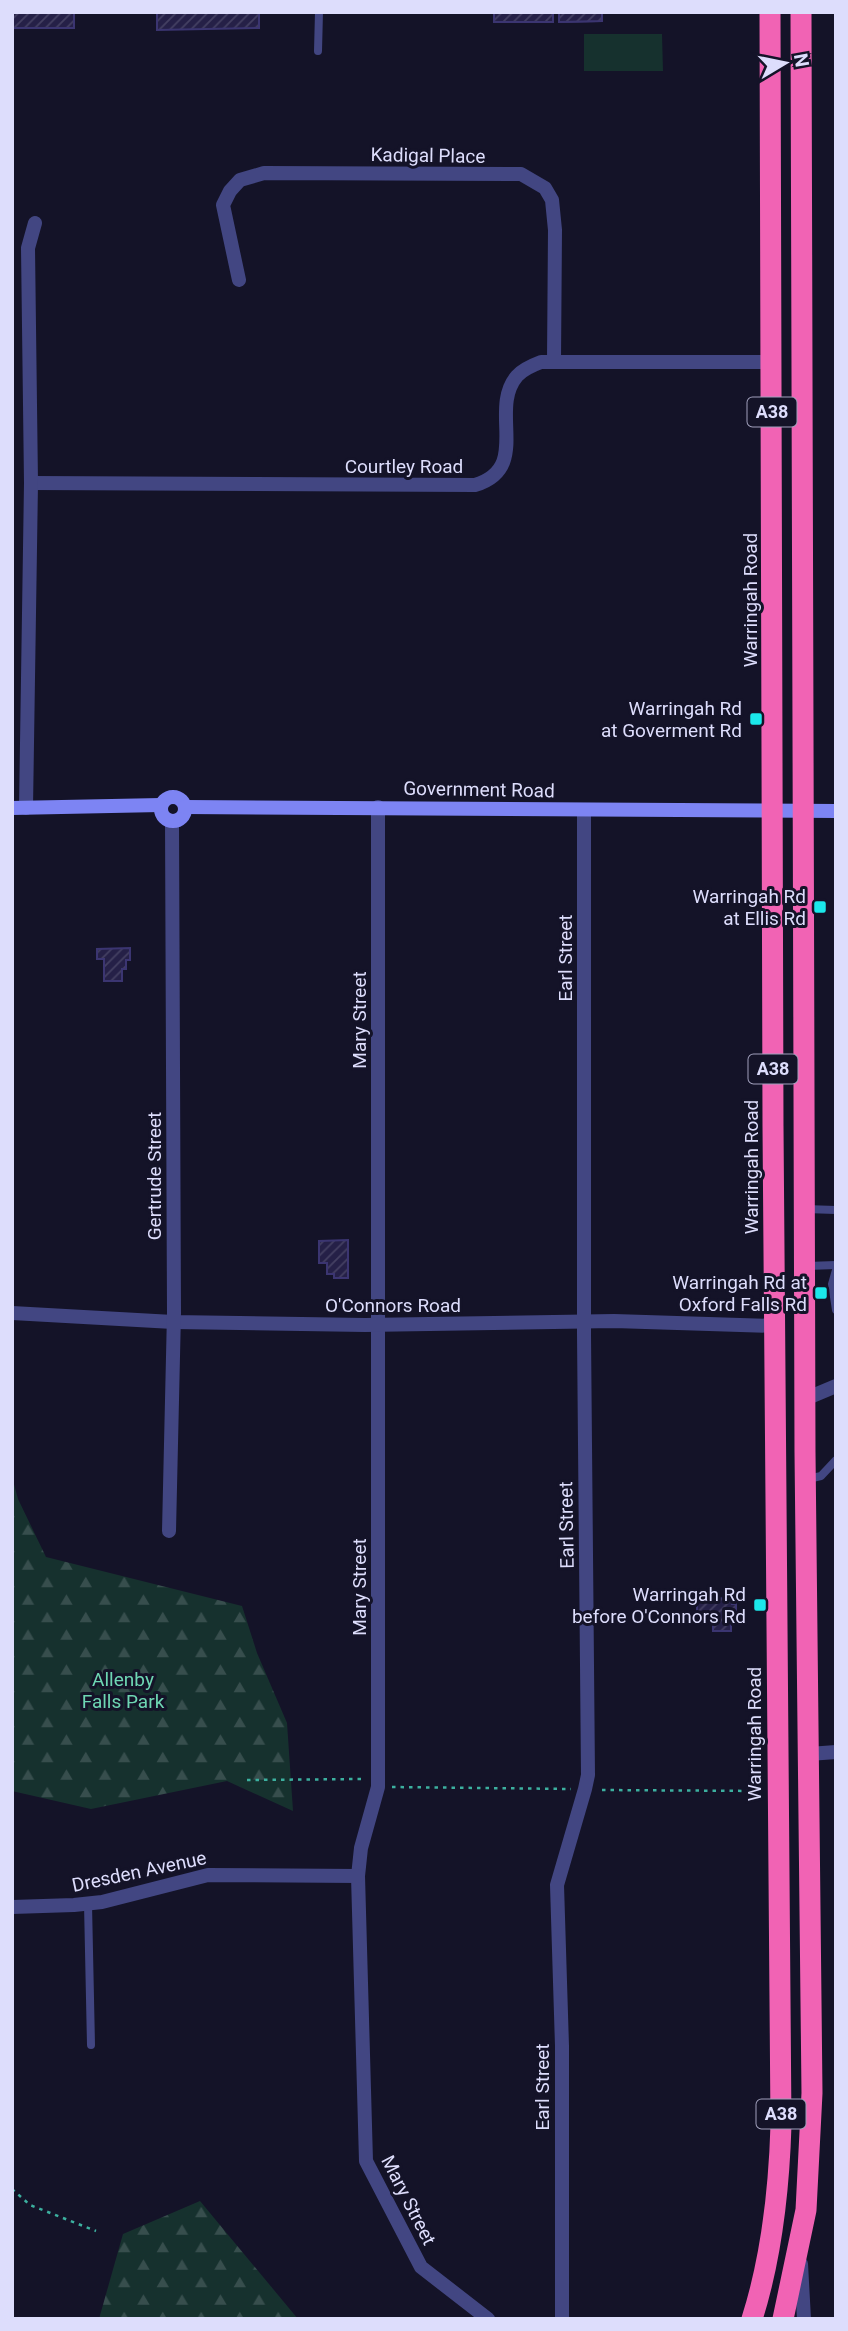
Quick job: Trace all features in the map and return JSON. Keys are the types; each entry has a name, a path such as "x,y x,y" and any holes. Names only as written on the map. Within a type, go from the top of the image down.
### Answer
{"highway":[{"name":"Warringah Road","path":"752,2319 774,2221 781,2125 775,1326 771,12"},
{"name":"A38","path":"783,2319 806,2210 812,2093 805,1399 802,12"}],"street":[{"name":"Kadigal Place","path":"239,280 223,205 240,180 264,173 521,173 545,188 552,200 555,230 554,361"},
{"path":"35,223 28,248 31,483 19,808 161,805"},
{"name":"Courtley Road","path":"31,483 475,485 491,479 500,470 505,457 509,392 517,376 541,362 771,362"},
{"path":"177,797 185,807 182,817 172,821 163,815 161,805 165,799 177,797"},
{"name":"Government Road","path":"185,807 836,811"},
{"name":"Mary Street","path":"378,807 378,1787 361,1848 358,1875 366,2161 421,2267 488,2319"},
{"name":"Earl Street","path":"562,2319 562,2046 557,1885 588,1775 584,1323 584,810"},
{"name":"Gertrude Street","path":"169,1531 173,1322 172,821"},
{"name":"O'Connors Road","path":"12,1313 173,1322 379,1325 614,1321 775,1326"},
{"path":"805,1399 836,1387"},
{"path":"809,1754 836,1752"},
{"name":"Dresden Avenue","path":"12,1907 88,1904 208,1875 358,1875"},
{"path":"800,2242 804,2319"}],"lane":[{"path":"318,51 319,12"},
{"path":"805,1209 836,1210"},
{"path":"805,1266 836,1268 832,1284 836,1310"},
{"path":"806,1480 821,1476 836,1460"},
{"path":"88,1904 90,2045"}],"path":[{"path":"247,1780 378,1778"},
{"path":"12,2189 30,2205 96,2231"}],"green space":[{"path":"584,34 662,34 663,71 584,71"},
{"name":"Allenby Falls Park","path":"12,1477 18,1499 46,1557 242,1606 257,1653 287,1723 293,1811 227,1781 91,1809 12,1791"},
{"path":"200,2201 298,2319 99,2319 123,2234"}],"building":[{"path":"12,12 74,12 74,28 12,28"},
{"path":"157,12 259,12 259,28 157,30"},
{"path":"494,12 553,12 553,22 494,22"},
{"path":"494,12 553,12 553,22 494,22"},
{"path":"559,12 602,12 602,21 559,22"},
{"path":"559,12 602,12 602,21 559,22"},
{"path":"130,948 130,960 126,960 126,969 122,969 122,981 104,981 104,959 97,959 97,949"},
{"path":"348,1240 348,1278 334,1278 334,1274 327,1274 327,1263 319,1263 319,1241"},
{"path":"716,1598 732,1599 732,1604 736,1604 736,1620 731,1620 731,1631 713,1631 713,1620 697,1620 697,1600 715,1601"}],"place":[{"name":"Warringah Rd at Goverment Rd","path":"756,719"},
{"name":"Warringah Rd at Ellis Rd","path":"820,907"},
{"name":"Warringah Rd at Oxford Falls Rd","path":"821,1293"},
{"name":"Warringah Rd before O'Connors Rd","path":"760,1605"}]}
